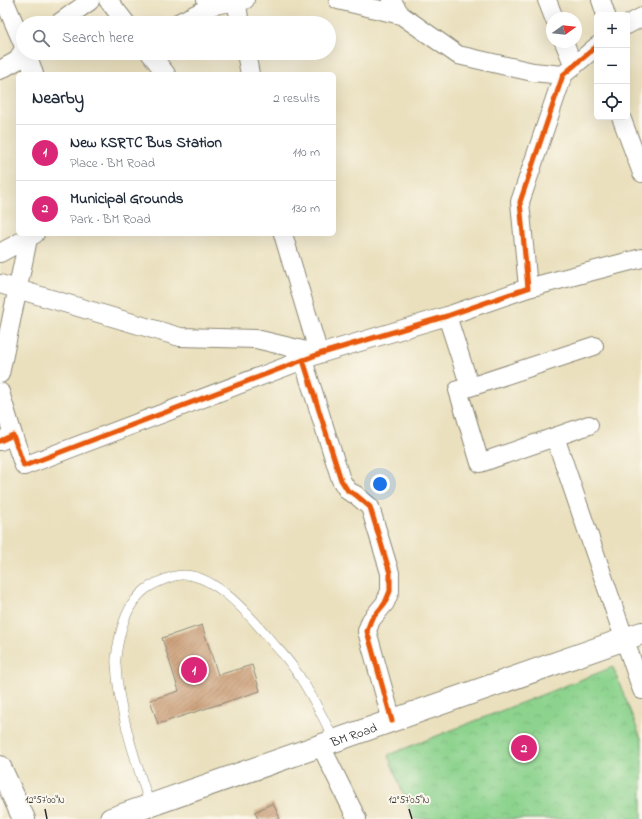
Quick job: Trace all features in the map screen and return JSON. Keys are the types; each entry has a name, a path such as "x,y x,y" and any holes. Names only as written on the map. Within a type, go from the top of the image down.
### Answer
{"main road":[{"name":"BM Road","path":"111,819 633,636"},
{"path":"0,767 24,819"}],"street":[{"path":"68,16 90,0"},
{"path":"108,0 121,16"},
{"path":"338,0 401,15"},
{"path":"391,0 401,15 458,55 533,72 568,71 594,51"},
{"path":"547,0 552,12"},
{"path":"601,0 605,12"},
{"path":"189,16 210,2 239,1 240,16"},
{"path":"5,2 16,28"},
{"path":"630,24 642,17"},
{"path":"528,288 520,202 568,71 565,48"},
{"path":"0,70 18,60"},
{"path":"29,60 33,72"},
{"path":"155,60 164,72"},
{"path":"247,60 250,72"},
{"path":"622,120 642,173"},
{"path":"0,253 29,236"},
{"path":"0,374 31,236"},
{"path":"283,236 341,480 348,491 356,495 370,507 390,572 390,591 385,603 371,620 367,631 392,721"},
{"path":"0,392 7,438 24,466 311,357 447,316 528,288 642,258"},
{"path":"0,284 180,337 256,339 311,357"},
{"path":"447,316 470,387"},
{"path":"589,425 480,463 458,390 594,346"},
{"path":"555,437 633,636 642,690"},
{"path":"328,743 357,819"}],"lane":[{"path":"150,805 133,752 121,701 116,663 120,631 129,609 138,594 152,585 167,579 182,575 197,577 223,590 248,613 293,667 320,712 328,743"}],"green space":[{"path":"613,667 642,741 642,819 413,819 388,755"}],"building":[{"path":"202,625 218,675 252,665 260,691 158,724 150,700 179,691 162,638"},
{"path":"273,803 280,819 258,819 255,812"}],"cycle path":[{"path":"0,441 13,435 24,466 319,354 447,316 528,288 520,202 563,75 595,48"},
{"path":"303,360 341,480 348,491 356,495 370,507 390,573 390,591 385,603 371,620 367,631 392,721"}],"place":[{"name":"New KSRTC Bus Station","path":"194,670"},
{"name":"Municipal Grounds","path":"524,748"}]}
